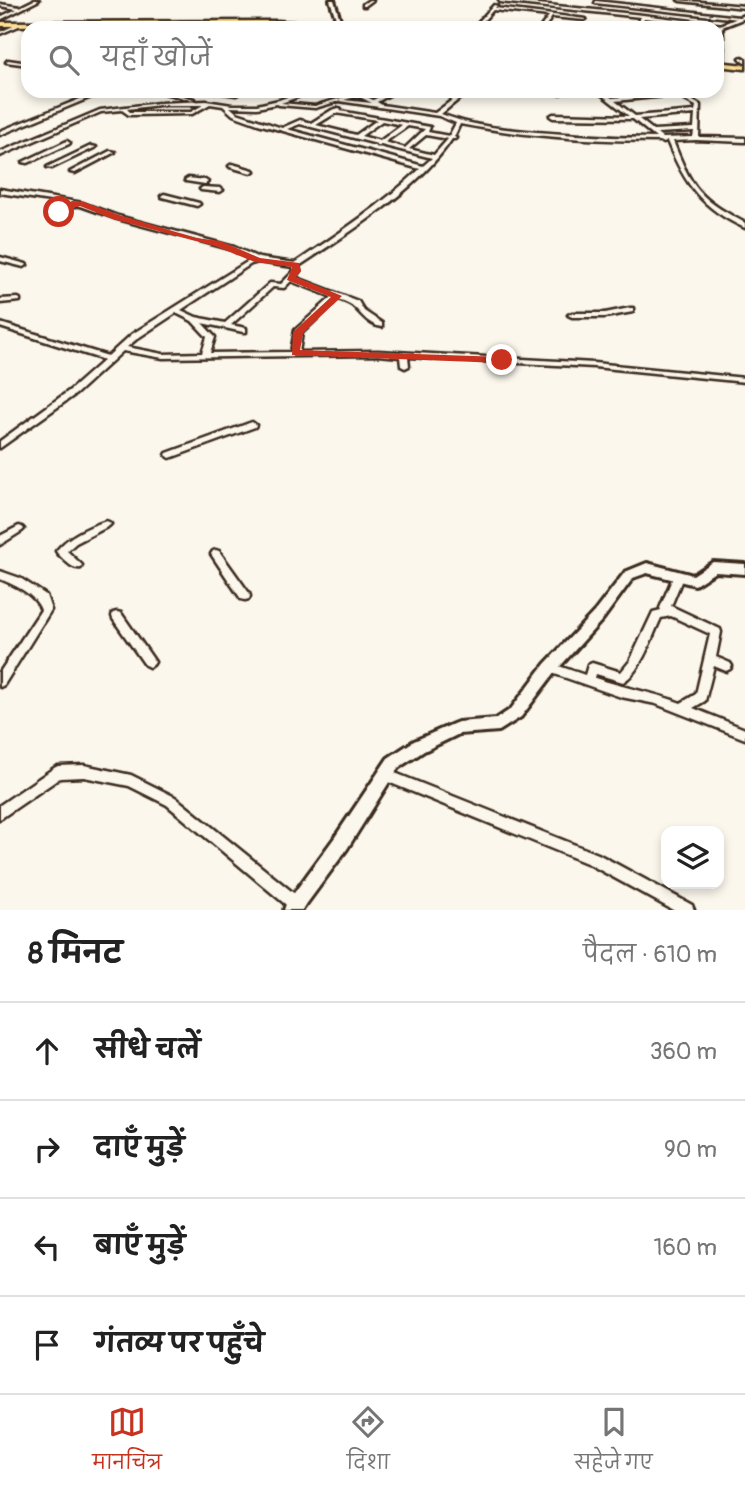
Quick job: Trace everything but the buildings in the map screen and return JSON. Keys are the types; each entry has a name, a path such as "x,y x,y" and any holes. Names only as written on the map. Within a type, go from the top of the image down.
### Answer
{"main road":[{"path":"0,22 19,24"},
{"path":"0,22 21,22"},
{"path":"724,64 744,63"}],"street":[{"path":"0,22 37,0"},
{"path":"332,0 338,21"},
{"path":"364,5 371,0"},
{"path":"482,21 501,0 686,21"},
{"path":"557,7 563,0"},
{"path":"680,0 745,7"},
{"path":"493,9 584,19 597,1 742,17"},
{"path":"0,2 21,8"},
{"path":"547,21 551,16"},
{"path":"641,21 643,16"},
{"path":"724,24 742,17"},
{"path":"0,33 19,24"},
{"path":"8,61 21,63"},
{"path":"0,133 87,98"},
{"path":"188,98 225,106 262,107 291,98"},
{"path":"312,125 334,111 347,98"},
{"path":"368,98 381,106"},
{"path":"375,101 381,98"},
{"path":"439,115 437,114 442,109 457,98"},
{"path":"608,98 667,141 686,181 704,203 745,226"},
{"path":"611,100 628,98"},
{"path":"687,98 698,105 696,138"},
{"path":"0,154 90,114 123,108 209,103"},
{"path":"123,108 129,114 192,113 209,103"},
{"path":"277,104 303,108 341,103 381,106 439,115 458,123 575,137 667,141 696,138 745,139"},
{"path":"225,106 235,114 423,168"},
{"path":"353,125 381,106"},
{"path":"334,111 428,128 405,150"},
{"path":"553,116 634,118 698,112"},
{"path":"134,120 150,113"},
{"path":"357,137 381,120"},
{"path":"283,129 298,122 434,157"},
{"path":"0,191 75,203 195,240 217,243 253,260 296,265 375,210 423,168 453,138 458,123"},
{"path":"366,152 407,124"},
{"path":"652,132 697,129"},
{"path":"425,133 453,138"},
{"path":"26,162 67,143"},
{"path":"50,167 93,146"},
{"path":"73,172 113,152"},
{"path":"232,166 251,171"},
{"path":"188,180 220,190"},
{"path":"164,196 197,204"},
{"path":"59,212 75,203"},
{"path":"0,259 24,265"},
{"path":"0,445 73,392 122,348 253,260"},
{"path":"226,326 272,284 282,287 297,271 296,265"},
{"path":"290,278 355,303 361,313 379,325"},
{"path":"295,352 298,332 337,296"},
{"path":"0,301 18,300"},
{"path":"176,310 195,319 243,330"},
{"path":"572,315 605,315 630,310"},
{"path":"195,319 211,337 205,356"},
{"path":"0,326 110,359"},
{"path":"122,348 163,356 295,352 404,355 594,365 745,380"},
{"path":"404,355 405,366"},
{"path":"170,455 252,425"},
{"path":"77,565 61,551 73,540 106,524"},
{"path":"0,541 19,529"},
{"path":"216,554 245,596"},
{"path":"0,813 58,772 84,771 131,781 171,802 294,907 393,763 458,728 499,725 516,713 550,668 599,615 629,575 647,568 695,580 713,567 745,569"},
{"path":"0,575 16,581 42,598 46,610 0,682"},
{"path":"678,577 665,606 669,612 716,632 701,696 681,709"},
{"path":"589,681 592,668 623,677 634,664 657,615 669,612"},
{"path":"117,616 149,662"},
{"path":"710,659 726,666"},
{"path":"550,668 681,709 745,734"},
{"path":"385,775 593,859 687,910"}],"route":[{"path":"59,212 75,203 81,204 195,240 217,243 258,260 296,265 297,271 290,278 337,296 298,332 295,352 378,353 502,360"}]}
